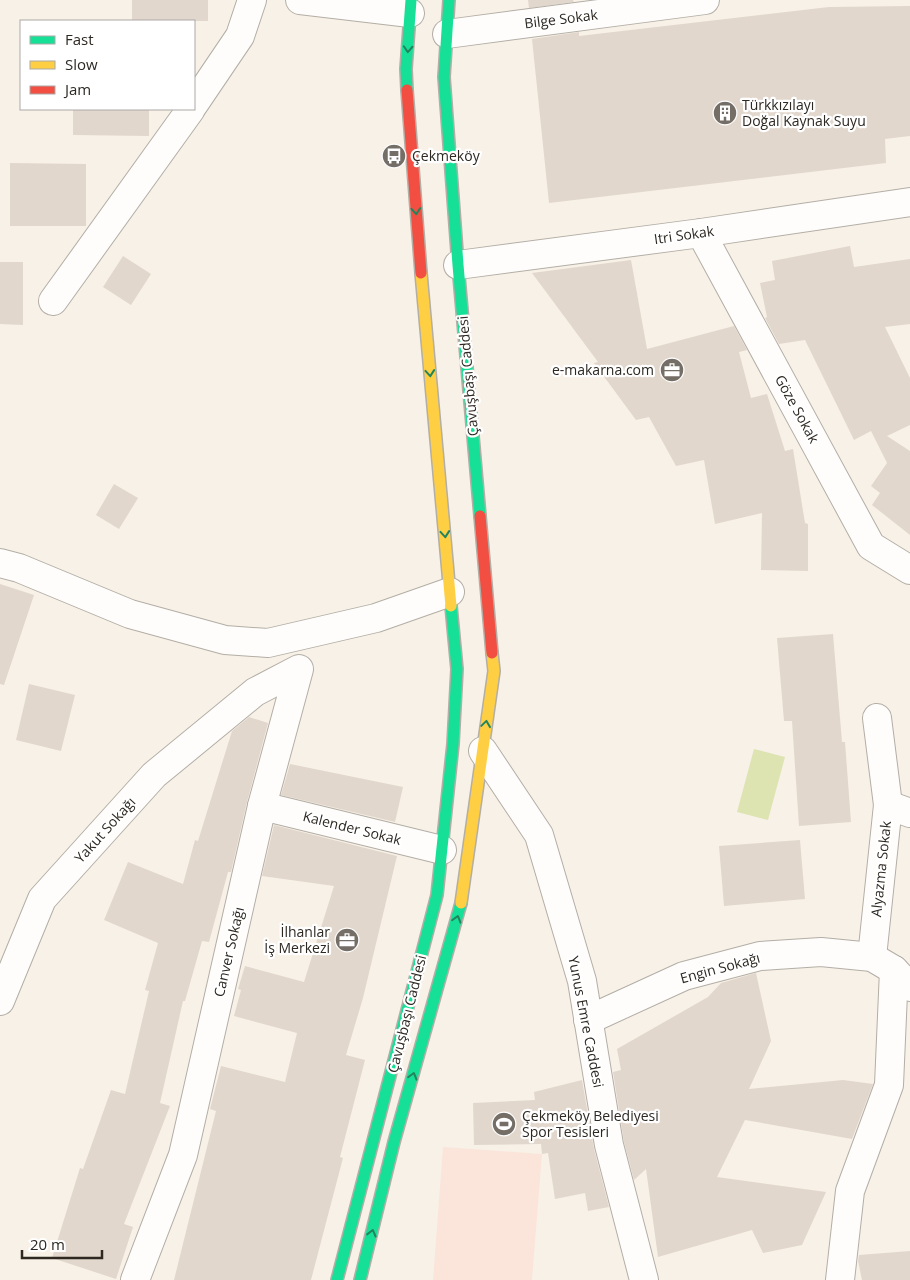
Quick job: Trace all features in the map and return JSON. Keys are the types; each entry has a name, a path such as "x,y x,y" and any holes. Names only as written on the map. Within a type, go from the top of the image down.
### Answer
{"main road":[{"name":"Çavuşbaşı Caddesi","path":"360,1280 397,1133 462,900 494,671 458,266 444,77 449,0"},
{"name":"Çavuşbaşı Caddesi","path":"337,1280 417,975 436,895 453,744 457,669 419,256 406,69 410,6"},
{"path":"453,744 483,751"}],"street":[{"path":"195,103 240,36 252,0"},
{"name":"Çavuşbaşı Caddesi","path":"300,0 410,6"},
{"name":"Bilge Sokak","path":"447,34 706,0"},
{"path":"53,301 190,110"},
{"name":"Itri Sokak","path":"458,266 910,202"},
{"name":"Göze Sokak","path":"700,233 871,546 910,570"},
{"path":"0,562 130,614 225,640 268,643 376,618 450,592"},
{"path":"299,669 340,626"},
{"name":"Yakut Sokağı","path":"0,1001 42,899 154,775 255,692 299,669"},
{"name":"Canver Sokağı","path":"134,1280 183,1155 262,806 299,669"},
{"name":"Alyazma Sokak","path":"840,1280 850,1191 889,1085 899,809 877,718"},
{"name":"Yunus Emre Caddesi","path":"483,751 539,835 582,981 609,1146 644,1280"},
{"name":"Kalender Sokak","path":"262,806 442,850"},
{"name":"Engin Sokağı","path":"588,1020 684,976 760,956 821,952 892,971"}],"shaded area":[{"path":"754,749 785,757 768,820 737,812"},
{"path":"443,1147 542,1154 532,1280 433,1280"}],"building":[{"path":"132,0 208,0 208,21 132,20"},
{"path":"528,0 573,0 574,2 529,8"},
{"name":"Türkkızılayı Doğal Kaynak Suyu","path":"910,6 910,136 885,139 886,163 549,203 532,39 579,32 579,36 829,7"},
{"path":"73,110 149,110 149,136 73,135"},
{"path":"10,163 86,164 86,226 10,226"},
{"path":"850,246 854,267 910,259 910,324 885,327 910,378 910,425 887,436 910,451 910,535 872,505 880,493 871,486 887,463 871,431 854,440 805,340 779,344 765,318 767,317 760,283 775,280 772,261"},
{"path":"123,256 151,274 131,305 103,287"},
{"path":"631,260 647,349 734,326 747,350 739,352 751,398 767,394 785,451 793,449 805,523 808,524 808,571 761,570 762,513 715,524 704,460 676,466 649,417 636,420 594,363 598,362 532,273"},
{"path":"0,262 23,262 23,325 0,324"},
{"path":"114,484 138,498 119,529 96,515"},
{"path":"0,584 34,595 4,685 0,684"},
{"path":"833,634 842,742 845,742 851,822 799,826 792,721 784,721 777,638"},
{"path":"29,684 75,695 61,751 16,740"},
{"path":"249,717 268,723 231,872 228,872 209,942 202,941 185,1001 183,1001 160,1103 170,1106 124,1224 133,1227 116,1279 52,1258 80,1168 83,1169 111,1090 125,1094 149,991 145,990 158,943 104,920 128,862 183,884 195,840 198,841 232,731"},
{"path":"290,764 403,787 395,822 281,795"},
{"path":"274,825 397,856 363,998 346,1055 365,1060 340,1157 343,1158 311,1280 174,1280 216,1111 210,1109 221,1066 285,1082 297,1033 234,1016 241,990 238,989 245,966 304,982 334,886 262,876"},
{"path":"800,840 805,899 724,906 719,846"},
{"path":"756,973 771,1041 749,1089 843,1080 873,1084 852,1139 745,1120 717,1177 826,1192 802,1245 763,1253 752,1230 658,1257 646,1169 634,1180 624,1142 613,1072 621,1070 617,1049 708,997 721,983"},
{"path":"582,1080 594,1149 609,1207 588,1211 585,1193 555,1199 548,1153 542,1154 541,1144 474,1145 473,1103 535,1100 534,1092"},
{"path":"910,1251 910,1280 862,1280 858,1261 859,1255"}],"traffic: fast":[{"path":"407,90 406,69 411,0"},
{"path":"449,0 444,77 480,516"},
{"path":"337,1280 437,895 453,744 457,669 451,606"},
{"path":"360,1280 394,1142 461,903"}],"traffic: slow":[{"path":"421,273 451,606"},
{"path":"461,903 494,671 492,653"}],"traffic: jam":[{"path":"407,90 421,273"},
{"path":"480,516 492,653"}],"place":[{"name":"Türkkızılayı Doğal Kaynak Suyu","path":"725,113"},
{"name":"Çekmeköy","path":"394,156"},
{"name":"e-makarna.com","path":"672,370"},
{"name":"İlhanlar İş Merkezi","path":"347,940"},
{"name":"Çekmeköy Belediyesi Spor Tesisleri","path":"504,1124"}]}
